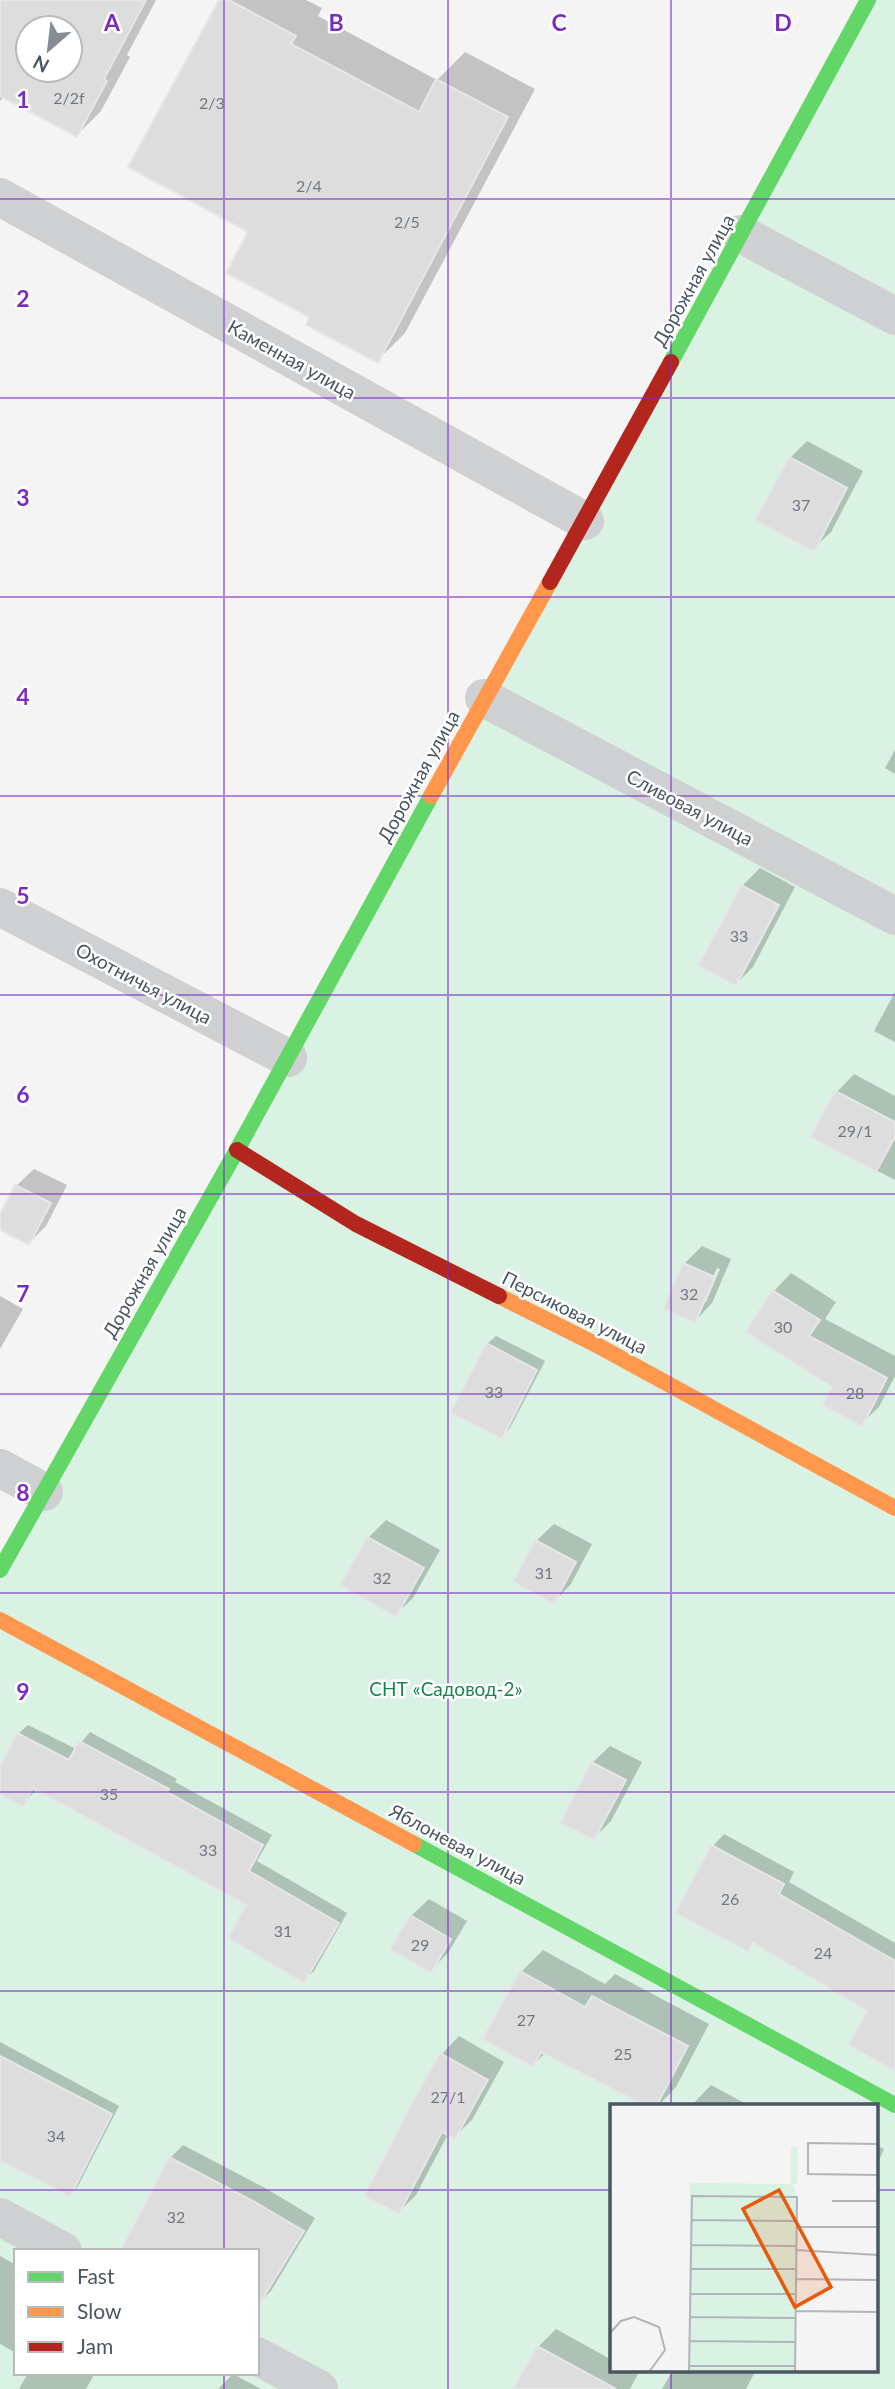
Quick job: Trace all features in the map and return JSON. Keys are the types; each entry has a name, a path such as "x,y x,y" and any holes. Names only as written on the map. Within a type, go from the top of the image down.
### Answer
{"street":[{"name":"Дорожная улица","path":"0,1570 288,1059 868,0"},
{"name":"Каменная улица","path":"0,197 585,521"},
{"path":"741,234 895,316"},
{"name":"Сливовая улица","path":"484,698 895,916"},
{"name":"Охотничья улица","path":"0,907 288,1059"},
{"name":"Персиковая улица","path":"237,1150 356,1224 593,1343 895,1508"},
{"path":"0,1468 44,1492"},
{"name":"Яблоневая улица","path":"0,1620 895,2105"},
{"path":"0,2217 59,2249"},
{"path":"259,2357 319,2389"}],"green space":[{"name":"СНТ «Садовод-2»","path":"868,0 895,0 895,2389 0,2389 0,1570"}],"building":[{"path":"0,0 146,0 77,137 0,96"},
{"path":"219,0 229,0 296,36 291,44 419,112 436,79 508,117 378,363 306,325 309,317 226,273 248,232 128,167"},
{"path":"789,457 847,488 814,552 755,520"},
{"path":"741,885 779,905 736,986 698,966"},
{"path":"835,1091 895,1122 895,1137 876,1172 810,1137"},
{"path":"15,1185 51,1203 29,1245 0,1230 0,1214"},
{"path":"683,1263 715,1277 695,1323 663,1309"},
{"path":"772,1290 820,1320 809,1336 887,1378 862,1427 822,1405 832,1387 745,1332"},
{"path":"486,1343 537,1370 502,1439 450,1413"},
{"path":"367,1537 424,1568 396,1617 340,1585"},
{"path":"535,1540 576,1562 554,1604 513,1582"},
{"path":"17,1733 69,1760 79,1741 169,1789 167,1792 263,1845 249,1871 339,1923 304,1983 228,1938 246,1905 33,1788 23,1807 0,1795 0,1766"},
{"path":"591,1762 626,1780 594,1840 560,1823"},
{"path":"711,1845 784,1884 779,1894 895,1961 895,2071 848,2045 867,2011 753,1943 748,1952 675,1913"},
{"path":"410,1915 451,1939 431,1973 390,1949"},
{"path":"520,1971 585,2007 592,1996 688,2046 658,2104 641,2104 541,2052 533,2067 482,2039"},
{"path":"440,2053 488,2080 455,2139 442,2132 399,2214 364,2196"},
{"path":"0,2056 112,2114 70,2197 0,2161"},
{"path":"169,2157 304,2231 259,2305 259,2249 121,2249"},
{"path":"537,2346 616,2389 513,2389"}],"traffic: fast":[{"path":"671,362 868,0"},
{"path":"0,1570 237,1150 431,796"},
{"path":"414,1844 895,2105"}],"traffic: slow":[{"path":"431,796 550,582"},
{"path":"499,1296 593,1343 895,1508"},
{"path":"0,1620 414,1844"}],"traffic: jam":[{"path":"550,582 671,362"},
{"path":"237,1150 356,1224 499,1296"}]}
